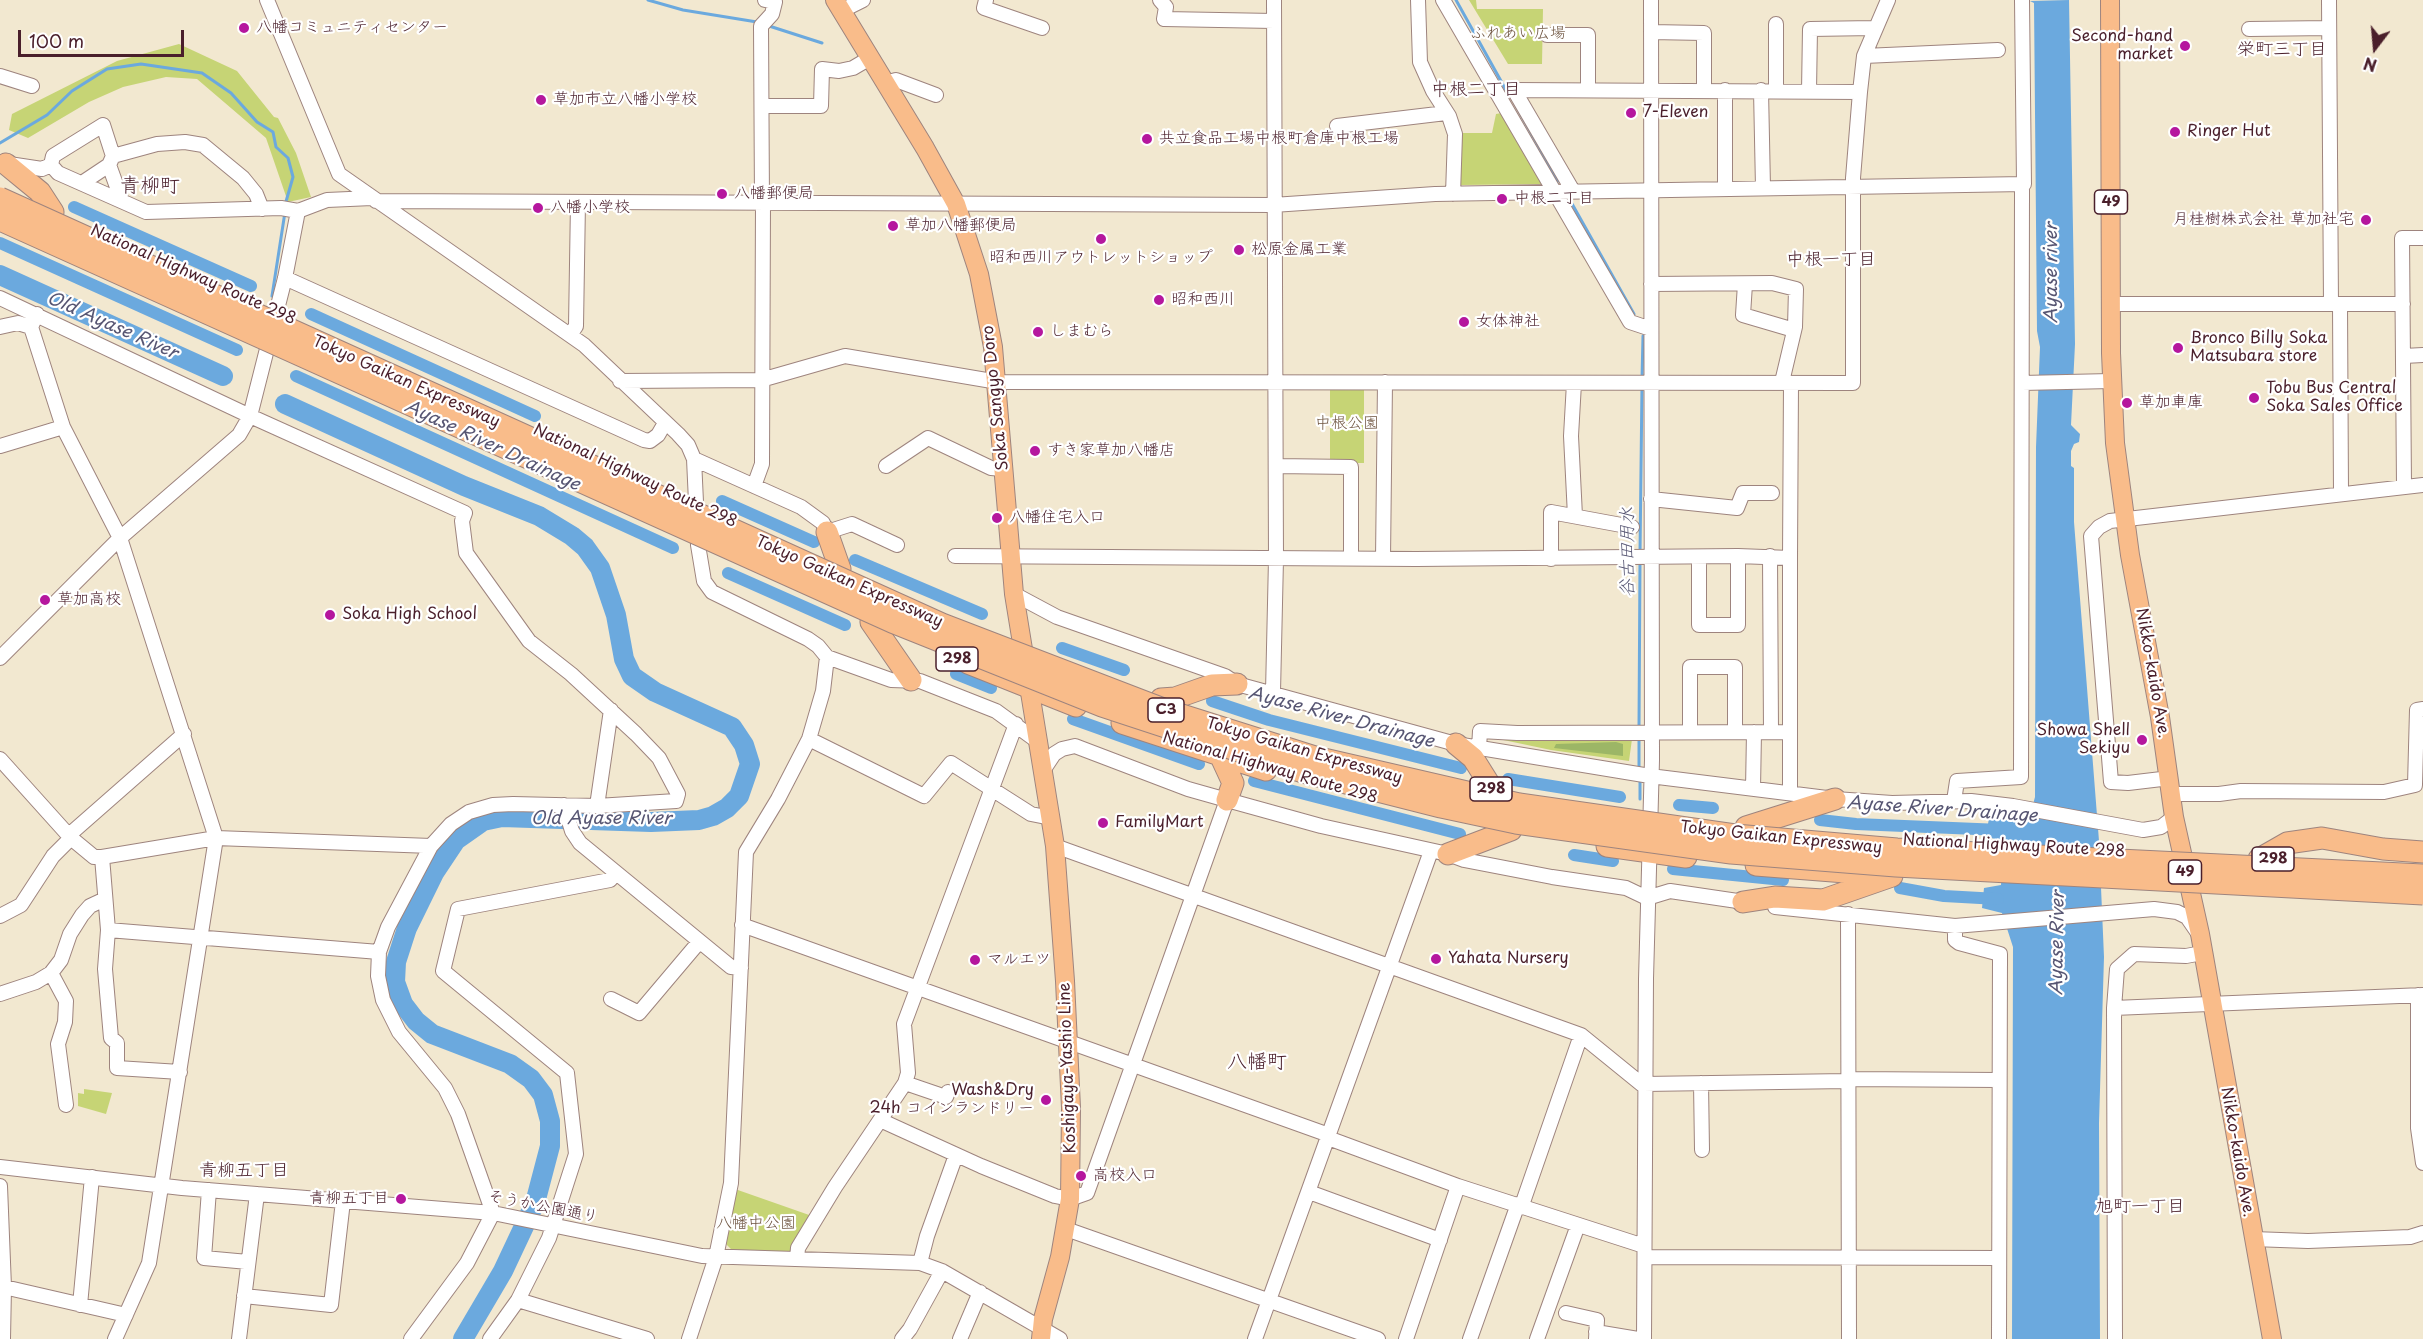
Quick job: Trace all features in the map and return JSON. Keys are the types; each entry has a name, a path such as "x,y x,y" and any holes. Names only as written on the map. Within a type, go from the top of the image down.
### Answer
{"highway":[{"path":"3,161 40,192 53,212"},
{"name":"National Highway Route 298","path":"0,188 840,569 1020,646 1161,699 1321,749 1493,790 1649,815 1746,827 1980,845 2423,866"},
{"name":"Tokyo Gaikan Expressway","path":"0,198 942,624 1166,710 1316,757 1519,804 1735,835 1897,849 2423,875"},
{"name":"Tokyo Gaikan Expressway","path":"0,220 913,631 1102,706 1236,752 1303,772 1441,807 1516,823 1731,853 1908,867 2423,894"},
{"name":"National Highway Route 298","path":"0,228 698,545 1029,689 1221,757 1342,791 1511,830 1648,852 1801,870 2125,889 2423,903"},
{"path":"827,532 840,569"},
{"path":"872,622 911,680"},
{"path":"1161,699 1175,698 1212,686 1237,684"},
{"path":"1456,744 1473,758 1493,790"},
{"path":"1221,757 1233,783 1227,800"},
{"path":"1746,827 1834,799"},
{"path":"1439,852 1511,830"},
{"path":"2259,859 2287,843 2322,838 2383,849 2423,852"},
{"path":"1743,902 1775,897 1823,900 1892,876"}],"main road":[{"name":"Nikko-kaido Ave.","path":"2110,0 2111,381 2115,442 2125,520 2174,817 2200,934 2272,1339"},
{"name":"Soka Sangyo Doro","path":"838,6 925,148 956,204 979,274 998,382 1010,555 1020,646 1029,689"},
{"name":"Koshigaya-Yashio Line","path":"1029,689 1052,818 1061,899 1072,1165 1066,1228 1042,1334"}],"street":[{"path":"267,0 339,174 570,335 688,445 694,459 700,570 712,592 808,639 818,646 826,657 882,678 911,680 996,711 1040,743"},
{"path":"754,486 762,464 763,106 761,26 772,14 775,2 765,0"},
{"path":"838,6 862,0"},
{"path":"986,0 984,8 1042,28"},
{"path":"1160,0 1166,7 1164,19 1274,21"},
{"path":"1273,692 1276,559 1274,0"},
{"path":"1418,0 1420,62 1455,134 1453,194"},
{"path":"1443,0 1630,322 1651,329"},
{"path":"1644,1339 1647,898 1651,732 1651,0"},
{"path":"620,381 761,380 845,356 998,382 1854,383 1853,187 1860,92 1864,57 1874,28 1888,0"},
{"path":"1954,801 1957,781 2021,777 2024,121 2022,0"},
{"path":"2329,0 2341,494"},
{"path":"1776,24 1776,90"},
{"path":"1809,91 1810,29 1874,28"},
{"path":"2249,29 2329,28"},
{"path":"1651,32 1704,33 1704,90"},
{"path":"1547,35 1588,35 1588,90"},
{"path":"1864,57 1998,50"},
{"path":"763,106 821,106 822,69 840,71 853,68 870,58"},
{"path":"0,76 32,86"},
{"path":"885,83 896,80 936,95"},
{"path":"1574,191 1514,90 1860,92"},
{"path":"1725,90 1725,188"},
{"path":"1761,90 1763,188"},
{"path":"1337,126 1446,113"},
{"path":"51,165 53,156 102,125 122,201"},
{"path":"82,183 111,161 157,144 185,142 203,145 243,178 256,195 262,209"},
{"path":"3,161 42,169 51,165"},
{"path":"51,165 58,173 146,212 262,209 298,212 327,200 1273,205 1453,194 2022,184"},
{"path":"570,335 576,326 578,202"},
{"path":"0,658 120,537 232,443 249,416 285,278 298,212"},
{"path":"2404,486 2403,238 2423,238"},
{"path":"285,278 644,440 650,441 658,435 665,423"},
{"path":"1651,284 1772,283 1796,289 1794,330 1787,382 1790,793"},
{"path":"1745,284 1743,315 1794,330"},
{"path":"0,298 34,321 465,513 462,521 466,553 529,641 611,710 660,758 678,794 676,801 564,808 494,805 469,812 451,824 431,846 388,927 379,952 378,976 383,1000 399,1032 428,1066 454,1106 499,1214 467,1263 411,1339"},
{"path":"2111,304 2403,304"},
{"path":"0,327 34,321"},
{"path":"34,321 63,427 120,537 216,838 203,936 149,1263 115,1339"},
{"path":"2404,356 2423,356"},
{"path":"2022,383 2111,381"},
{"path":"1383,559 1385,382"},
{"path":"1574,383 1571,436 1575,516"},
{"path":"0,446 63,427"},
{"path":"886,466 928,438 991,468 1003,469"},
{"path":"694,459 812,513 823,523 827,532 852,524 897,545"},
{"path":"1276,466 1351,467 1351,559"},
{"path":"2423,485 2110,521 2099,527 2091,536 2108,769 2111,782 2170,786 2219,794 2241,790 2384,792 2415,785 2420,753 2417,710 2423,709"},
{"path":"1651,500 1737,508 1743,493 1772,493"},
{"path":"1551,559 1551,512 1632,527"},
{"path":"955,556 1276,559 1551,559 1650,556 1790,558"},
{"path":"1699,556 1699,625 1738,625 1738,556"},
{"path":"1770,556 1771,732"},
{"path":"1014,594 1057,617 1225,676 1237,684 1456,744 1650,776 1834,799 1892,803 1954,801 2013,806 2151,830 2161,827 2174,817"},
{"path":"689,1339 716,1257 731,1183 746,852 778,800 809,739 823,691 826,657"},
{"path":"1690,731 1690,667 1735,667 1735,732"},
{"path":"597,806 611,710"},
{"path":"797,1259 798,1248 810,1228 904,1083 908,1073 904,1024 916,986 1016,724"},
{"path":"1479,748 1480,730 1517,734 1790,732"},
{"path":"1753,789 1754,732"},
{"path":"0,916 21,905 53,856 70,837 184,734"},
{"path":"809,739 924,796 951,763 1031,814 1052,818"},
{"path":"1044,770 1054,754 1062,748 1075,746 1227,800 1322,826 1439,852 1464,860 1626,888 1647,898 1670,891 1743,902 1955,926 2154,909 2177,912 2187,917 2200,934"},
{"path":"0,759 70,837 94,857 216,838 431,846"},
{"path":"880,1120 956,1155 1055,1196 1070,1199 1087,1193 1135,1064 1227,800"},
{"path":"564,808 572,831 580,843 730,967 741,968"},
{"path":"1055,846 1581,1035 1645,1085 1847,1080 1999,1080"},
{"path":"1255,1339 1389,966 1439,852"},
{"path":"102,857 108,930 105,969 111,1038 117,1043 117,1068 180,1072"},
{"path":"490,1339 518,1300 576,1154 569,1076 443,970 458,909 610,880 616,873"},
{"path":"0,994 36,982 51,973 61,960 70,934 82,915 90,906 105,899"},
{"path":"1848,914 1849,1339"},
{"path":"742,925 1067,1039 1458,1186 1520,1204 1644,1251 1849,1257 1999,1258"},
{"path":"1955,926 1955,940 1959,943 2000,954 1999,1339"},
{"path":"108,930 379,952"},
{"path":"611,999 639,1013 699,942"},
{"path":"2115,1339 2114,1008 2117,969 2134,954 2186,956 2202,953"},
{"path":"51,973 66,1001 65,1022 58,1044 66,1100"},
{"path":"2114,1008 2421,995 2418,1128 2423,1163"},
{"path":"1470,1339 1581,1035"},
{"path":"904,1083 946,1097 948,1092"},
{"path":"1701,1083 1702,1150"},
{"path":"920,1263 927,1236 956,1155"},
{"name":"そうか公園通り","path":"0,1167 162,1186 499,1214 678,1252 716,1257 920,1263 942,1271 980,1292 1042,1334 1060,1339"},
{"path":"80,1305 92,1177"},
{"path":"0,1186 3,1339"},
{"path":"1406,1339 1458,1186"},
{"path":"209,1190 204,1258 248,1262"},
{"path":"1309,1192 1440,1240"},
{"path":"239,1339 256,1194"},
{"path":"243,1296 331,1305 343,1202"},
{"path":"1537,1339 1578,1225"},
{"path":"1066,1228 1378,1339"},
{"path":"2253,1239 2308,1241 2410,1237 2423,1233"},
{"path":"902,1339 910,1329 942,1271"},
{"path":"2,1286 126,1316"},
{"path":"960,1339 980,1292"},
{"path":"518,1300 647,1339"},
{"path":"1566,1313 1597,1320 1596,1336 1638,1339"}],"green space":[{"name":"ふれあい広場","path":"1469,0 1476,0 1477,9 1543,9 1542,64 1508,64"},
{"path":"179,44 237,71 274,117 278,118 296,153 311,197 288,202 266,138 197,79 166,77 123,87 89,102 28,138 9,130 12,114 117,61"},
{"path":"1502,113 1544,184 1461,185 1461,133 1492,133 1496,114"},
{"name":"中根公園","path":"1330,386 1364,386 1364,463 1330,463"},
{"path":"1489,737 1632,739 1629,761 1551,750"},
{"path":"1616,742 1623,744 1623,756 1554,748 1556,744"},
{"path":"84,1089 112,1093 106,1114 78,1106 78,1093 84,1094"},
{"name":"八幡中公園","path":"735,1189 812,1216 790,1253 732,1250 726,1244"}],"water":[{"path":"2069,0 2075,344 2071,425 2080,434 2079,442 2074,444 2071,451 2071,466 2074,468 2074,522 2099,841 2104,957 2099,1123 2100,1339 2012,1339 2013,947 2002,913 1982,908 1984,888 2001,885 2003,842 1986,836 1989,818 2021,819 2030,816 2035,797 2036,447 2040,347 2037,331 2034,3 2030,1"}],"waterway":[{"path":"648,0 683,10 757,22"},
{"name":"谷古田用水","path":"1456,0 1506,90"},
{"path":"766,25 822,43"},
{"path":"0,143 47,115 72,91 107,69 141,64 202,73 231,93 257,122 273,132 276,147 288,158 293,177 285,205"},
{"name":"谷古田用水","path":"1515,104 1558,181"},
{"name":"谷古田用水","path":"1571,202 1634,314"},
{"name":"Ayase River Drainage","path":"74,207 251,286"},
{"path":"272,296 285,212"},
{"name":"Ayase River Drainage","path":"0,243 237,350"},
{"name":"Old Ayase River","path":"0,275 223,376"},
{"name":"Ayase River Drainage","path":"311,314 535,416"},
{"name":"谷古田用水","path":"1642,379 1643,336"},
{"name":"Ayase River Drainage","path":"296,376 673,548"},
{"name":"谷古田用水","path":"1640,553 1642,386"},
{"name":"Old Ayase River","path":"285,404 464,486 539,516 572,536 585,547 600,568 616,615 624,659 632,676 655,692 732,727 744,745 750,764 739,796 727,808 713,816 699,820 651,822 502,817 483,821 456,840 434,873 407,928 396,962 395,982 403,1004 416,1021 432,1034 510,1064 531,1079 543,1095 550,1121 550,1146 535,1203 503,1271 463,1339"},
{"name":"Ayase River Drainage","path":"722,501 814,542"},
{"name":"Ayase River Drainage","path":"855,560 982,614"},
{"name":"谷古田用水","path":"1639,727 1640,560"},
{"name":"Ayase River Drainage","path":"728,573 845,625"},
{"name":"Ayase River Drainage","path":"1062,648 1124,670"},
{"name":"Ayase River Drainage","path":"956,674 991,688"},
{"name":"Ayase River Drainage","path":"1212,701 1269,720 1461,768"},
{"name":"Ayase River Drainage","path":"1073,719 1199,764"},
{"name":"谷古田用水","path":"1639,737 1639,768"},
{"name":"Ayase River Drainage","path":"1508,779 1620,797"},
{"name":"Ayase River Drainage","path":"1254,781 1460,834"},
{"name":"谷古田用水","path":"1640,781 1640,799"},
{"name":"Ayase River Drainage","path":"1679,805 1713,808"},
{"name":"Ayase River Drainage","path":"1820,820 1856,824 2001,830"},
{"name":"Ayase River Drainage","path":"1574,855 1613,861"},
{"name":"Ayase River Drainage","path":"1673,869 1783,880"},
{"name":"Ayase River Drainage","path":"1900,888 1944,896 1998,899"}],"place":[{"name":"八幡コミュニティセンター","path":"244,28"},
{"name":"Second-hand market","path":"2185,46"},
{"name":"草加市立八幡小学校","path":"541,100"},
{"name":"7-Eleven","path":"1631,113"},
{"name":"Ringer Hut","path":"2175,132"},
{"name":"共立食品工場中根町倉庫中根工場","path":"1147,139"},
{"name":"八幡郵便局","path":"722,194"},
{"name":"中根二丁目","path":"1502,199"},
{"name":"八幡小学校","path":"538,208"},
{"name":"月桂樹株式会社 草加社宅","path":"2366,220"},
{"name":"草加八幡郵便局","path":"893,226"},
{"name":"昭和西川アウトレットショップ","path":"1101,239"},
{"name":"松原金属工業","path":"1239,250"},
{"name":"昭和西川","path":"1159,300"},
{"name":"女体神社","path":"1464,322"},
{"name":"しまむら","path":"1038,332"},
{"name":"Bronco Billy Soka Matsubara store","path":"2178,348"},
{"name":"Tobu Bus Central Soka Sales Office","path":"2254,398"},
{"name":"草加車庫","path":"2127,403"},
{"name":"すき家草加八幡店","path":"1035,451"},
{"name":"八幡住宅入口","path":"997,518"},
{"name":"草加高校","path":"45,600"},
{"name":"Soka High School","path":"330,615"},
{"name":"Showa Shell Sekiyu","path":"2142,740"},
{"name":"FamilyMart","path":"1103,823"},
{"name":"Yahata Nursery","path":"1436,959"},
{"name":"マルエツ","path":"975,960"},
{"name":"Wash&Dry 24h コインランドリー","path":"1046,1100"},
{"name":"高校入口","path":"1081,1176"},
{"name":"青柳五丁目","path":"401,1199"}],"district":[{"name":"栄町三丁目","path":"2282,50"},
{"name":"中根二丁目","path":"1476,90"},
{"name":"青柳町","path":"150,186"},
{"name":"中根一丁目","path":"1831,260"},
{"name":"八幡町","path":"1257,1062"},
{"name":"青柳五丁目","path":"244,1171"},
{"name":"旭町一丁目","path":"2140,1207"}],"water label":[{"name":"Ayase river","path":"2052,273"},
{"name":"Ayase River","path":"2058,943"}]}
